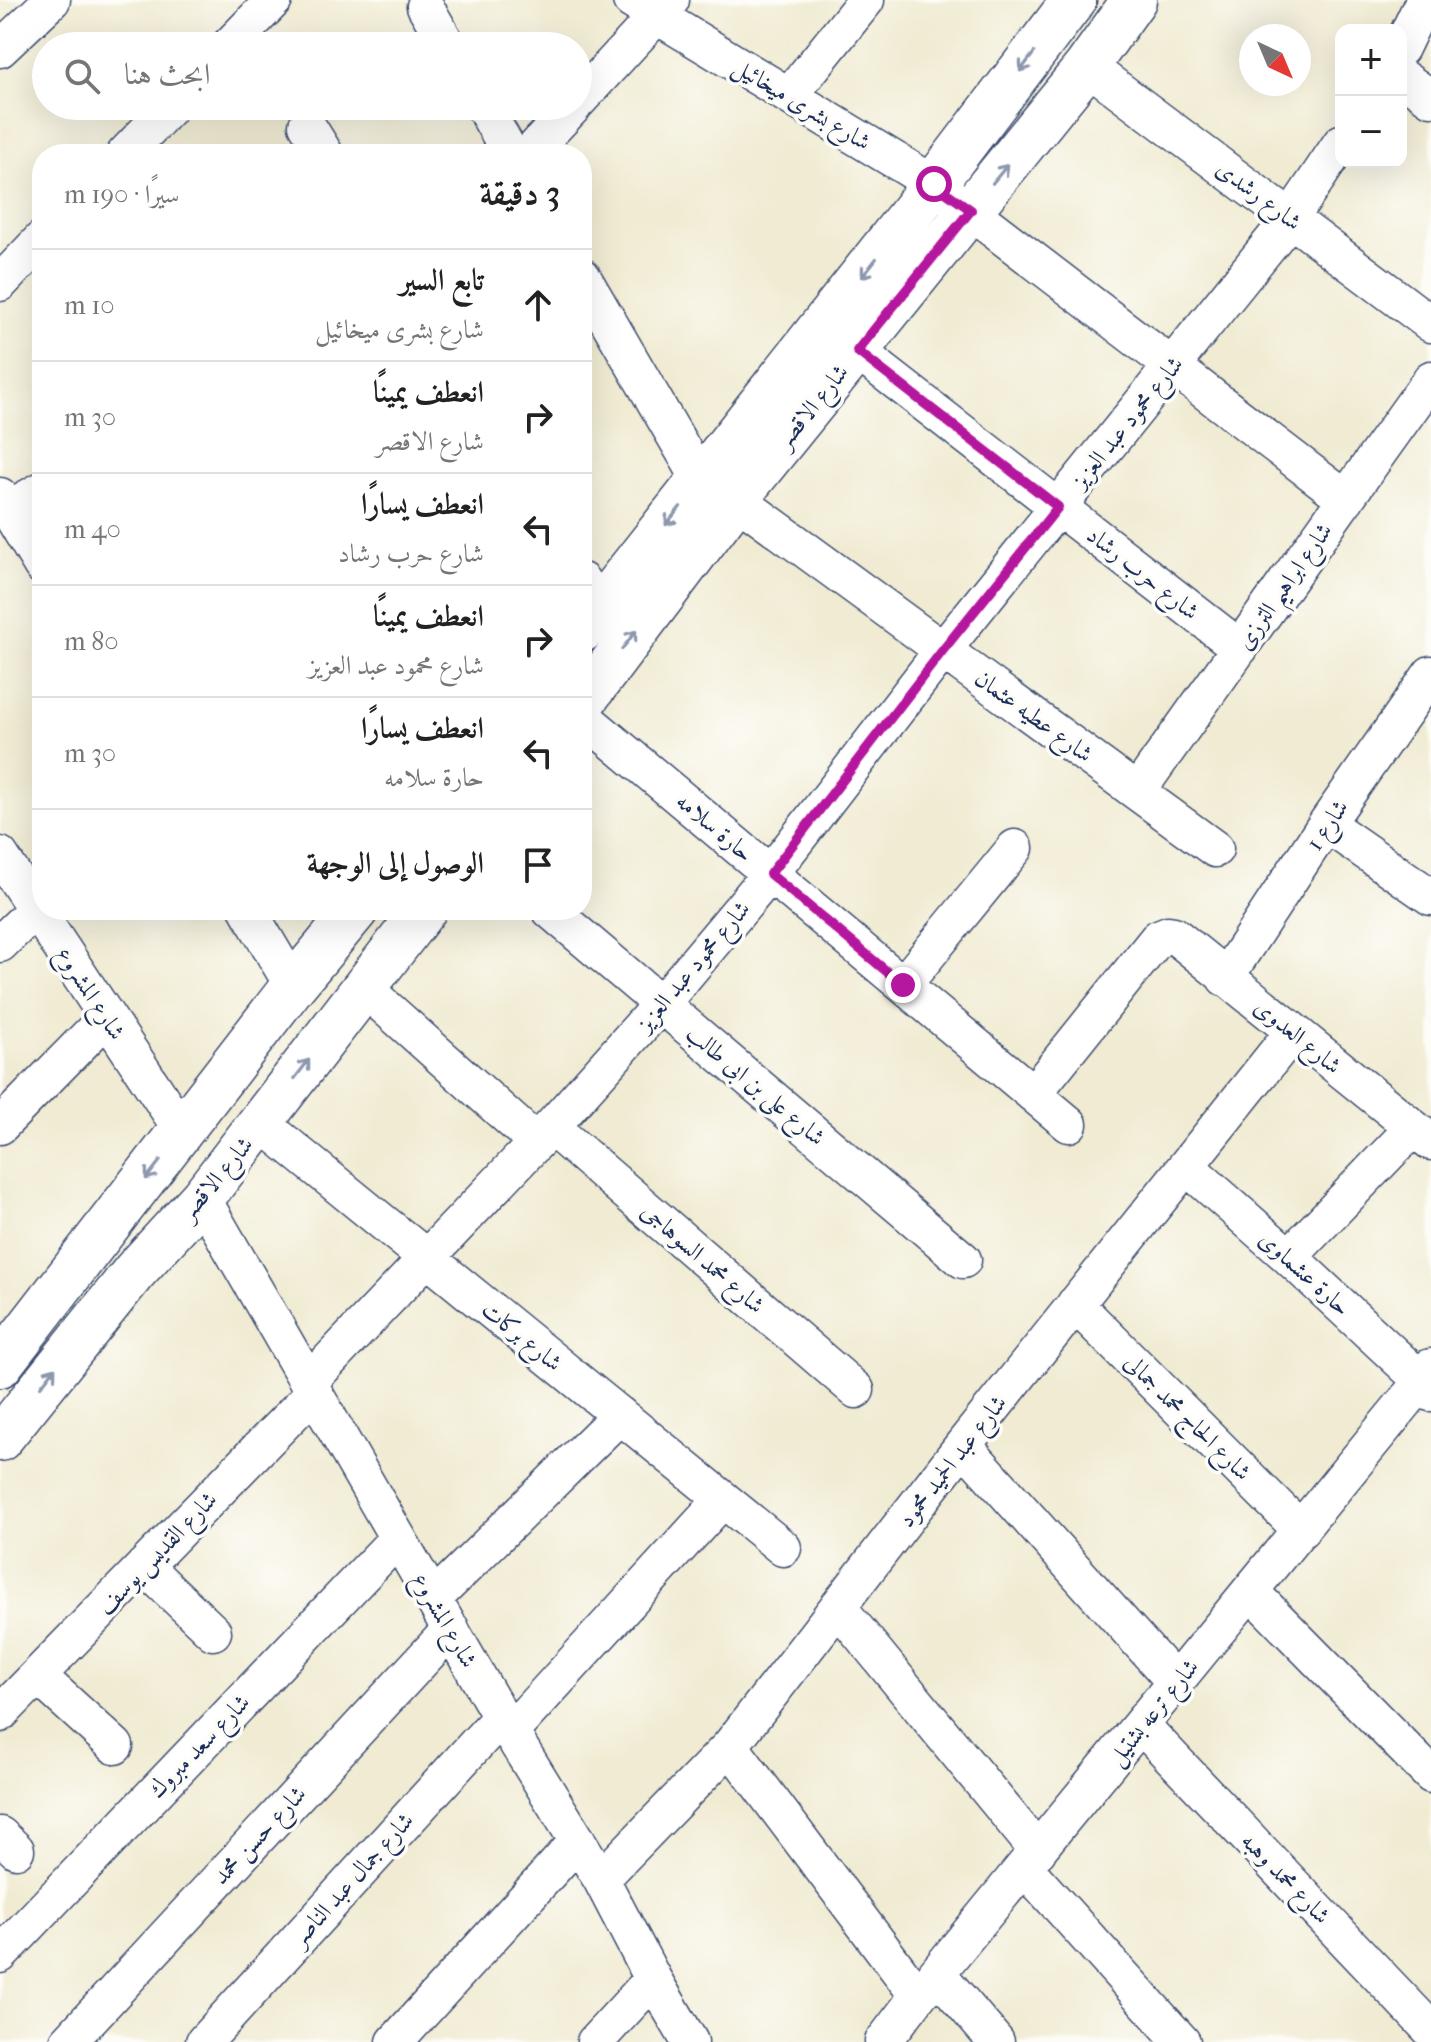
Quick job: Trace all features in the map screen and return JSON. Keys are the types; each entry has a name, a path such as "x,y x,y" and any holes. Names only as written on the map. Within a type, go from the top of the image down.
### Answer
{"street":[{"path":"0,49 52,0"},
{"path":"243,32 274,0"},
{"path":"789,96 866,0"},
{"name":"شارع الاقصر","path":"592,687 719,490 934,184 1074,0"},
{"name":"شارع الاقصر","path":"592,603 719,490 857,351 1087,66 1134,0"},
{"path":"1407,35 1424,0"},
{"path":"425,6 440,32"},
{"path":"592,83 653,6"},
{"name":"شارع بشرى ميخائيل","path":"653,6 971,210 1346,499"},
{"name":"شارع رشدى","path":"1087,66 1431,324"},
{"path":"1407,81 1431,98"},
{"path":"135,144 158,120"},
{"path":"491,120 505,144"},
{"path":"538,144 561,120"},
{"name":"شارع محمود عبد العزيز","path":"311,1387 661,1004 770,874 943,650 1290,219 1335,152"},
{"path":"0,283 32,249"},
{"path":"592,292 719,490"},
{"name":"شارع حرب رشاد","path":"857,351 1240,648"},
{"name":"شارع ابراهيم الترزى","path":"1137,792 1431,379"},
{"name":"شارع عطيه عثمان","path":"719,490 1215,849"},
{"path":"32,493 4,502 32,549"},
{"name":"شارع 1","path":"1225,978 1326,824 1429,679"},
{"name":"حارة سلامه","path":"592,724 1069,1124"},
{"path":"1326,824 1431,897"},
{"path":"903,985 1015,848"},
{"name":"شارع المشروع","path":"0,855 32,903"},
{"path":"0,944 32,913"},
{"name":"شارع المشروع","path":"43,920 183,1132"},
{"path":"254,920 293,986"},
{"path":"0,1365 293,986 348,920"},
{"name":"شارع الاقصر","path":"0,1439 134,1272 202,1198 416,920"},
{"name":"شارع على بن ابى طالب","path":"562,920 963,1260"},
{"name":"شارع العدوى","path":"1033,1094 1158,938 1174,935 1422,1135"},
{"name":"شارع محمد السوهاجى","path":"364,988 856,1390"},
{"path":"0,1126 107,1017"},
{"name":"شارع عبد الحميد محمود","path":"601,1879 730,1746 963,1445 1293,1032"},
{"name":"شارع بركات","path":"261,1123 783,1548"},
{"path":"1289,1257 1422,1135"},
{"name":"حارة عشماوى","path":"1186,1166 1428,1380"},
{"name":"شارع المشروع","path":"202,1198 506,1724 601,1879 690,2042"},
{"name":"شارع الحاج محمد جمالى","path":"1075,1304 1301,1530"},
{"name":"شارع ترعه بشتيل","path":"883,2042 927,1984 1428,1380"},
{"name":"شارع القديس يوسف","path":"0,1714 311,1387"},
{"name":"شارع حسن محمد","path":"68,2042 620,1415"},
{"path":"963,1445 1176,1683"},
{"name":"شارع جمال عبد الناصر","path":"204,2042 723,1499"},
{"name":"شارع سعد مبروك","path":"0,1955 398,1538"},
{"path":"144,1566 213,1632"},
{"path":"1251,1592 1431,1775"},
{"path":"839,1608 1031,1859 1182,2042"},
{"path":"38,1676 115,1746"},
{"name":"شارع محمد وهبه","path":"1141,1725 1431,2030"},
{"path":"730,1746 927,1984 996,2042"},
{"path":"395,2042 578,1841"},
{"path":"595,2042 653,1979"}],"route":[{"path":"903,985 770,874 1058,507 857,351 971,210 934,184"}]}
